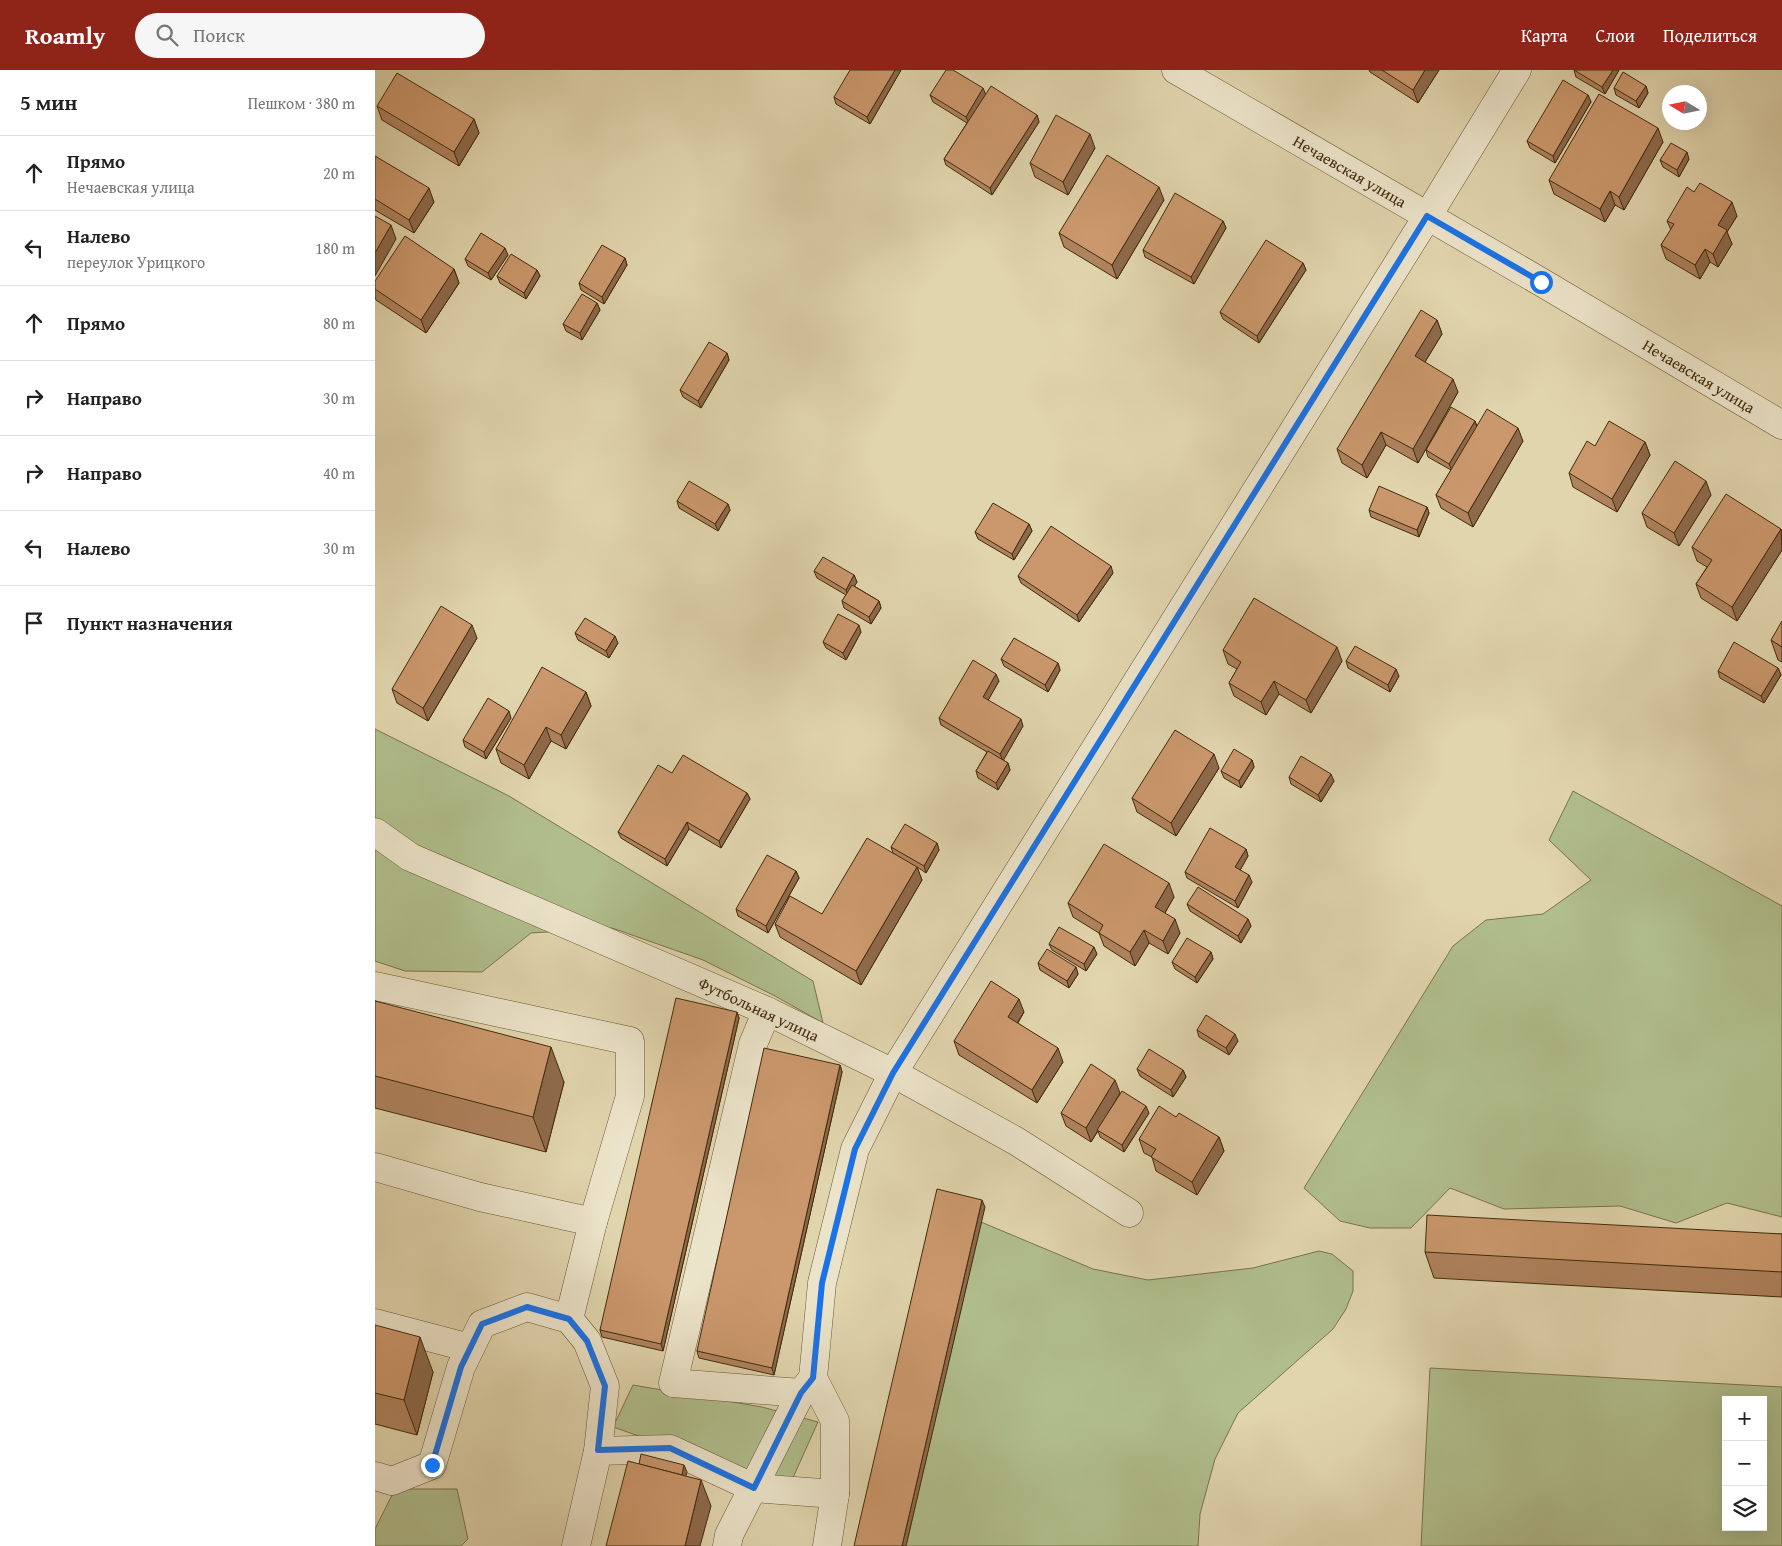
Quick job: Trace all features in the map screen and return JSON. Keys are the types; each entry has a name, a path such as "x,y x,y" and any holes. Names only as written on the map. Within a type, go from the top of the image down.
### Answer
{"street":[{"name":"Нечаевская улица","path":"1176,70 1782,425"},
{"path":"727,1546 729,1535 807,1386 822,1283 855,1149 893,1073 1517,70"},
{"name":"Футбольная улица","path":"375,832 410,857 767,1011 893,1073 1016,1141 1129,1213"},
{"path":"375,986 630,1041 630,1096 593,1222 569,1319"},
{"path":"767,1011 753,1044 673,1383 807,1386"},
{"path":"375,1167 480,1197 593,1222"},
{"path":"375,1476 392,1481 432,1465 461,1367 482,1324 527,1307 569,1319 587,1341 605,1386 598,1450 576,1546"},
{"path":"375,1323 471,1348"},
{"path":"807,1386 835,1421 835,1494 827,1546"},
{"path":"598,1450 670,1448 754,1488 835,1494"}],"green space":[{"path":"375,729 509,796 813,981 823,1023 775,996 703,960 612,928 531,933 482,972 405,971 375,961"},
{"path":"1573,791 1782,906 1782,1217 1727,1203 1676,1223 1620,1206 1504,1209 1450,1188 1411,1228 1370,1228 1340,1221 1304,1188 1453,946 1486,920 1543,914 1591,880 1549,840"},
{"path":"981,1222 1093,1269 1148,1280 1253,1268 1319,1251 1332,1254 1353,1271 1353,1291 1346,1309 1333,1329 1238,1413 1215,1459 1200,1514 1198,1546 906,1546"},
{"path":"1430,1368 1782,1387 1782,1546 1421,1546"},
{"path":"633,1385 762,1407 818,1422 791,1482 719,1464 613,1427"},
{"path":"395,1489 457,1489 468,1539 461,1546 375,1546 375,1529"}],"building":[{"path":"850,70 895,70 867,117 834,97"},
{"path":"946,70 953,70 983,88 966,117 930,95"},
{"path":"1382,70 1425,70 1413,90"},
{"path":"1574,70 1613,70 1602,87"},
{"path":"1623,72 1646,86 1636,101 1614,88"},
{"path":"397,73 474,119 454,152 377,106"},
{"path":"1563,80 1588,95 1553,156 1527,141"},
{"path":"991,86 1037,115 990,188 944,159"},
{"path":"1599,94 1658,128 1619,197 1610,191 1600,209 1549,180"},
{"path":"1056,115 1090,134 1063,182 1030,163"},
{"path":"1671,143 1687,152 1677,170 1660,160"},
{"path":"1107,155 1159,187 1112,265 1059,233"},
{"path":"375,156 429,188 409,220 375,199"},
{"path":"1700,183 1732,202 1718,225 1727,230 1713,254 1705,249 1695,265 1661,245 1674,224 1667,221 1687,187 1694,192"},
{"path":"1175,193 1223,221 1191,277 1143,250"},
{"path":"375,216 391,225 375,253"},
{"path":"481,233 505,248 488,273 465,259"},
{"path":"405,236 454,269 421,320 375,289 375,281"},
{"path":"1266,240 1303,263 1257,336 1220,312"},
{"path":"602,245 625,258 602,297 579,283"},
{"path":"511,254 537,270 524,293 497,276"},
{"path":"582,294 597,303 580,333 563,324"},
{"path":"1421,310 1437,320 1415,356 1453,379 1413,449 1381,432 1362,465 1337,449"},
{"path":"709,342 727,353 698,401 680,390"},
{"path":"1451,407 1475,421 1449,464 1426,450"},
{"path":"1487,409 1518,428 1468,513 1436,495"},
{"path":"1609,421 1645,442 1612,499 1569,473 1587,441 1595,446"},
{"path":"1675,461 1706,481 1674,533 1642,513"},
{"path":"689,481 728,504 715,524 677,501"},
{"path":"1379,486 1427,507 1417,530 1369,510"},
{"path":"1726,494 1781,529 1732,607 1696,584 1712,560 1692,547"},
{"path":"993,503 1029,524 1012,554 975,532"},
{"path":"1051,526 1111,566 1077,615 1018,576"},
{"path":"823,557 854,575 846,590 814,571"},
{"path":"852,585 879,601 869,617 842,601"},
{"path":"1254,598 1337,647 1306,700 1274,681 1261,702 1229,683 1241,662 1223,650"},
{"path":"441,606 472,625 423,708 392,689"},
{"path":"838,614 859,625 843,653 823,642"},
{"path":"585,618 615,636 606,651 575,633"},
{"path":"1782,621 1782,647 1771,640"},
{"path":"1014,638 1058,663 1045,685 1001,659"},
{"path":"1734,642 1778,668 1761,696 1718,671"},
{"path":"1355,646 1396,669 1388,685 1346,661"},
{"path":"973,660 996,674 983,697 1021,719 1000,754 939,718"},
{"path":"542,667 586,692 561,735 546,727 524,765 496,749"},
{"path":"488,698 509,711 484,752 463,740"},
{"path":"1175,730 1214,754 1171,823 1132,798"},
{"path":"1234,749 1252,760 1239,781 1221,771"},
{"path":"988,751 1008,763 996,783 976,771"},
{"path":"683,755 747,793 719,841 687,822 665,859 618,832 658,765 672,773"},
{"path":"1301,756 1331,774 1318,795 1289,777"},
{"path":"905,824 937,843 924,866 891,847"},
{"path":"1210,828 1246,849 1235,867 1249,875 1235,901 1185,872"},
{"path":"867,838 917,867 856,971 775,924 790,896 822,914"},
{"path":"1104,844 1169,883 1155,907 1175,919 1163,941 1144,930 1130,952 1099,933 1103,925 1068,903"},
{"path":"767,855 796,871 766,926 736,909"},
{"path":"1198,887 1248,919 1238,936 1187,904"},
{"path":"1059,927 1094,947 1084,964 1049,944"},
{"path":"1187,938 1211,952 1195,977 1172,962"},
{"path":"1047,949 1076,967 1067,981 1038,963"},
{"path":"991,981 1019,999 1008,1017 1058,1048 1032,1090 954,1041"},
{"path":"676,998 737,1012 661,1344 600,1330"},
{"path":"375,1001 551,1047 533,1117 375,1076"},
{"path":"1206,1015 1235,1034 1226,1048 1197,1030"},
{"path":"764,1048 840,1065 772,1368 697,1351"},
{"path":"1149,1049 1183,1070 1171,1090 1137,1069"},
{"path":"1091,1064 1115,1080 1086,1128 1061,1113"},
{"path":"1122,1091 1146,1106 1122,1145 1097,1130"},
{"path":"1159,1106 1176,1117 1179,1113 1219,1137 1192,1182 1151,1157 1156,1149 1139,1139"},
{"path":"937,1189 982,1200 902,1546 854,1546"},
{"path":"1427,1215 1782,1234 1782,1272 1425,1252"},
{"path":"375,1325 420,1337 404,1400 375,1393"},
{"path":"641,1454 684,1465 682,1475 639,1464"},
{"path":"628,1461 701,1480 685,1546 606,1546"}],"route":[{"path":"432,1465 461,1367 482,1324 527,1307 569,1319 587,1341 605,1386 598,1450 670,1448 754,1488 801,1393 813,1378 822,1283 855,1149 893,1073 1427,216 1541,282"}]}
